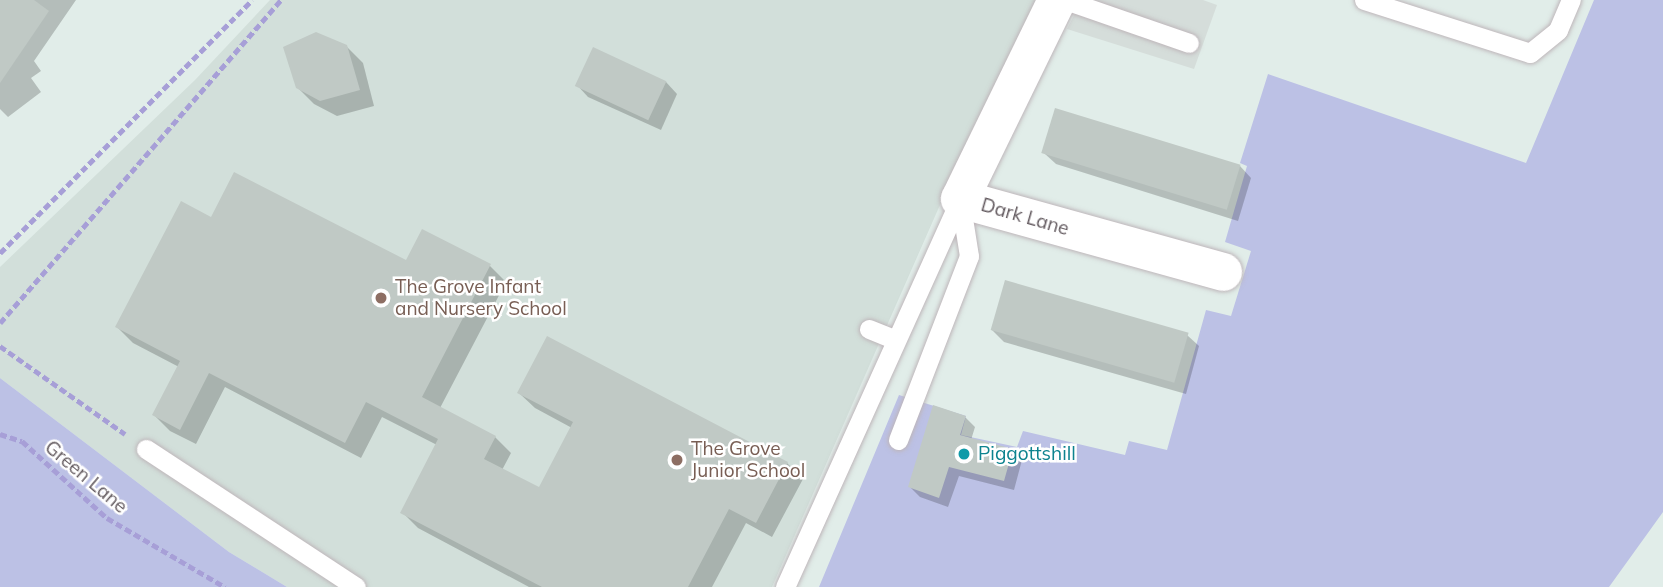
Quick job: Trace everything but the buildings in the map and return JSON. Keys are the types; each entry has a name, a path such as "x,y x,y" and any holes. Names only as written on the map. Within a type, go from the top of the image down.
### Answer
{"street":[{"name":"Dark Lane","path":"1057,0 960,199 1223,272"}],"lane":[{"path":"1065,0 1189,43"},
{"path":"1364,0 1530,53 1558,30 1572,0"},
{"path":"785,587 960,199"},
{"path":"898,440 969,256 960,199"},
{"path":"869,329 896,340"},
{"path":"146,449 356,587"}],"path":[{"path":"0,253 252,0"},
{"path":"0,323 282,0"},
{"path":"0,346 146,449"},
{"name":"Green Lane","path":"0,434 22,441 107,517 225,587"}],"shaded area":[{"path":"270,0 1038,0 954,173 772,587 287,587 229,552 0,378 0,267 195,80"},
{"path":"1082,0 1203,0 1217,5 1194,69 1067,29"},
{"path":"1594,0 1663,0 1663,512 1609,587 819,587 899,395 966,416 961,435 1017,447 1023,431 1125,455 1129,441 1167,450 1206,310 1231,316 1251,251 1225,242 1247,166 1240,163 1268,74 1526,163"},
{"path":"0,378 229,552 287,587 0,587"}],"place":[{"name":"The Grove Infant and Nursery School","path":"381,298"},
{"name":"Piggottshill","path":"964,454"},
{"name":"The Grove Junior School","path":"677,460"}]}
